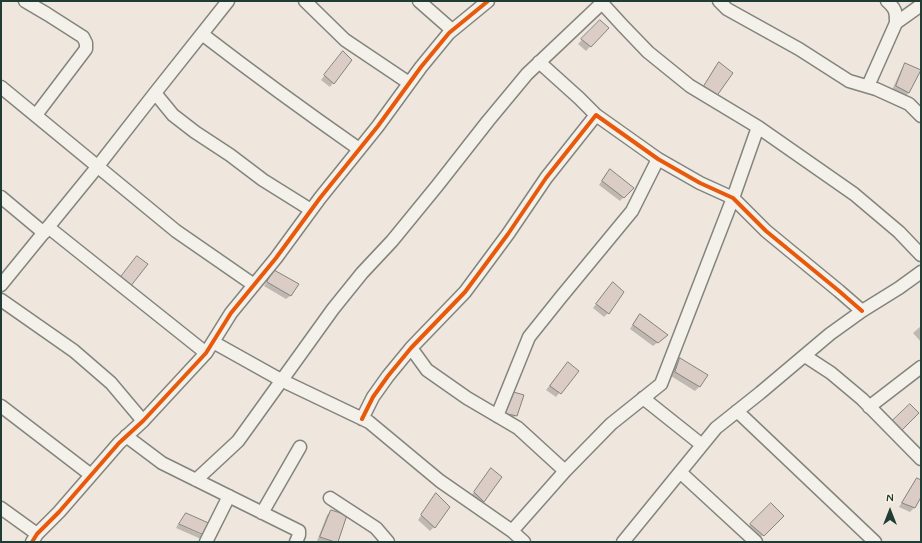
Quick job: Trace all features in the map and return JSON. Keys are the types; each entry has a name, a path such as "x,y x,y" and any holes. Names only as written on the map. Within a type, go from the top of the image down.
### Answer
{"street":[{"path":"25,1 83,37 86,43 86,49 36,115"},
{"path":"1,285 98,166 228,1"},
{"path":"305,1 346,40 409,83"},
{"path":"419,1 452,30"},
{"path":"1,508 34,538 59,512 119,443 143,421 206,353 231,313 276,258 311,210 378,126 421,67 452,30 488,1"},
{"path":"719,1 727,9 799,49 849,81 876,89 909,104 921,116"},
{"path":"868,86 896,23 896,13 887,1"},
{"path":"196,480 238,441 333,309 362,273 392,241 522,79 601,2 648,52 690,86 758,127 854,194 899,232 921,255"},
{"path":"896,23 921,4"},
{"path":"202,34 305,112 359,149"},
{"path":"539,62 596,115 658,159 700,183 732,198 766,231 839,290 862,311"},
{"path":"1,86 176,231 254,285"},
{"path":"155,93 173,115 195,132 230,155 263,180 311,210"},
{"path":"362,419 388,376 411,348 465,292 508,234 546,178 596,115"},
{"path":"512,531 565,471 611,424 661,384 758,127"},
{"path":"497,416 529,337 632,210 658,159"},
{"path":"1,197 206,353"},
{"path":"629,540 680,472 716,428 830,334 921,272"},
{"path":"1,300 74,351 110,384 143,421"},
{"path":"213,342 281,380 369,422 440,481 512,531 524,542"},
{"path":"411,348 427,370 467,398 518,428 565,471"},
{"path":"805,356 831,373 862,399 921,459"},
{"path":"869,407 921,367"},
{"path":"643,398 702,445"},
{"path":"1,406 91,475"},
{"path":"738,411 875,542"},
{"path":"126,436 162,463 299,531 296,542"},
{"path":"262,513 300,447"},
{"path":"680,472 756,542"},
{"path":"206,542 229,496"},
{"path":"330,498 376,528 388,542"}],"building":[{"path":"600,20 609,28 591,47 581,39"},
{"path":"343,51 352,60 334,84 324,75"},
{"path":"719,62 733,73 716,97 704,86"},
{"path":"905,63 921,70 909,93 896,86"},
{"path":"610,169 634,188 624,198 602,181"},
{"path":"137,256 148,264 130,287 120,278"},
{"path":"274,270 299,284 291,296 267,282"},
{"path":"613,282 624,292 609,314 596,304"},
{"path":"640,314 668,335 658,343 633,325"},
{"path":"680,358 708,375 700,387 675,372"},
{"path":"568,362 579,371 561,394 550,386"},
{"path":"510,391 524,395 517,416 503,413"},
{"path":"910,404 919,413 899,433 890,423"},
{"path":"491,468 502,477 484,502 474,492"},
{"path":"917,478 921,480 921,497 915,508 902,503"},
{"path":"436,493 450,507 435,528 421,515"},
{"path":"771,503 784,516 764,536 750,524"},
{"path":"331,510 347,515 338,542 320,537"},
{"path":"186,513 213,525 206,536 179,524"}],"cycle path":[{"path":"32,542 37,534 59,512 119,443 143,421 206,353 231,313 276,258 320,198 378,126 421,67 449,33 488,1"},
{"path":"362,419 373,397 388,376 411,348 465,292 508,234 546,178 596,115 658,159 700,183 733,198 766,231 862,311"}]}
